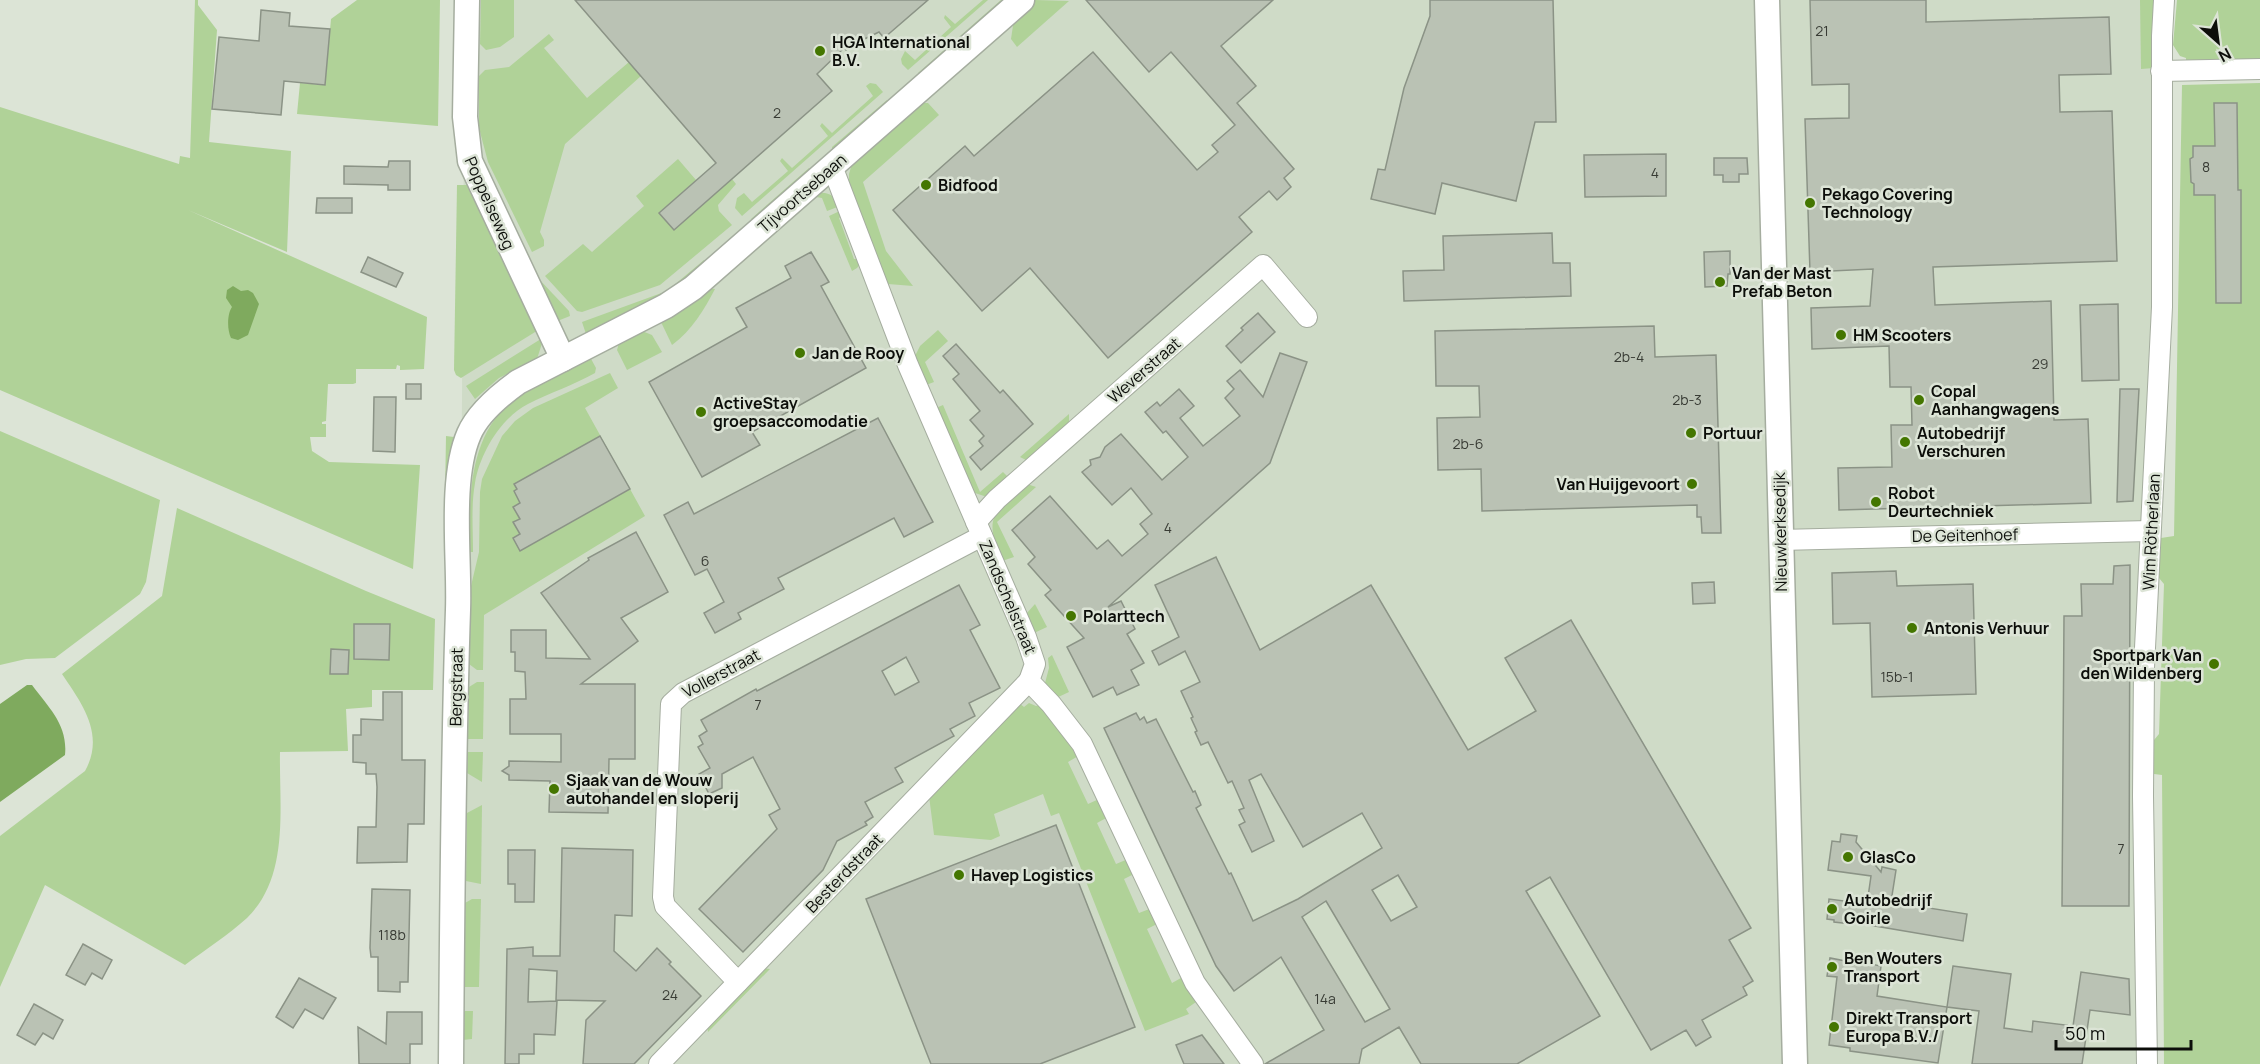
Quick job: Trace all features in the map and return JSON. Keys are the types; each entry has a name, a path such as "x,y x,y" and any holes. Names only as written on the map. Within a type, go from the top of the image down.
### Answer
{"street":[{"name":"Poppelseweg","path":"467,0 465,117 470,161 563,359"},
{"name":"Tijvoortsebaan","path":"563,359 666,306 693,288 1022,0"},
{"name":"Nieuwkerksedijk","path":"1767,0 1795,1064"},
{"name":"Wim Rötherlaan","path":"2147,1064 2143,796 2144,668 2162,307 2164,0"},
{"path":"2162,71 2260,69"},
{"name":"Zandschelstraat","path":"832,166 908,365 1026,637 1035,664 1029,681"},
{"name":"Weverstraat","path":"979,529 998,499 1263,265 1307,317"},
{"name":"Bergstraat","path":"451,1064 458,472 469,433 483,413 518,382 563,359"},
{"name":"Vollerstraat","path":"738,982 665,906 671,704 683,693 979,529"},
{"name":"De Geitenhoef","path":"1780,540 2150,531"},
{"path":"1029,681 1051,704 1082,744 1195,983 1253,1064"},
{"name":"Besterdstraat","path":"658,1064 1029,681"}],"shaded area":[{"path":"195,0 198,0 198,5 217,30 209,142 291,151 287,252 188,210 427,317 424,369 400,370 400,366 397,365 396,369 356,369 356,383 328,384 326,421 322,422 326,424 326,437 310,437 312,451 329,462 420,465 413,569 0,390 0,107 179,164 180,156 190,158"},
{"path":"357,0 440,0 438,126 297,114 300,83 325,85 331,19"},
{"path":"465,0 2156,0 2156,258 2141,1064 457,1064"},
{"path":"481,0 514,0 514,37 500,47 486,50 480,44"},
{"path":"983,0 988,0 908,70 902,64 901,59 905,51 915,60 951,27 944,18 945,15 955,24"},
{"path":"1001,0 1008,0 923,73 918,73"},
{"path":"1035,0 1069,1 1017,47 1011,39 1014,19"},
{"path":"2140,0 2158,0 2154,68 2141,69"},
{"path":"2177,0 2260,0 2260,61 2186,63 2186,58 2180,56 2173,45"},
{"path":"549,34 554,40 544,48 587,98 629,62 641,76 565,144 540,232 544,246 532,252 488,162 479,128 479,76 485,70 509,67"},
{"path":"870,83 876,84 883,92 742,216 735,208 737,198 744,193 752,202 788,171 780,161 782,158 792,168 828,136 820,126 822,123 832,133 873,96 866,86"},
{"name":"Sportpark Van den Wildenberg","path":"2260,83 2260,1064 2164,1064 2162,775 2154,774 2154,740 2159,734 2164,584 2159,578 2161,538 2174,536 2182,85"},
{"path":"887,100 886,105 832,151 832,147"},
{"path":"918,103 928,103 939,115 863,182 886,251 913,286 888,284 849,185 849,174 852,164"},
{"path":"678,159 696,180 659,213 674,230 732,179 736,184 718,205 719,211 732,225 660,285 582,312 577,311 545,276 583,244 592,252 644,206 636,196"},
{"path":"809,168 813,171 756,219 751,219"},
{"path":"457,185 469,185 540,329 461,378 454,370"},
{"path":"819,193 832,196 840,206 827,211 822,198 816,197 766,240 764,238"},
{"path":"842,210 844,215 839,218 854,259 860,259 861,263 852,271 829,216"},
{"path":"704,260 707,264 680,287 586,334 582,322 667,291"},
{"path":"538,278 569,311 570,316 555,322"},
{"path":"233,286 241,291 248,290 253,293 259,304 248,335 238,340 231,338 228,327 232,307 226,298 227,290"},
{"path":"709,288 715,289 702,312 686,333 672,345 661,322"},
{"path":"938,330 948,341 925,362 934,382 926,385 915,356 920,346"},
{"path":"642,331 652,335 662,352 627,370 617,350 619,343"},
{"path":"544,337 537,359 499,378 475,399 466,386"},
{"path":"590,357 596,368 595,373 518,410 493,437 482,460 475,483 473,552 469,552 472,485 482,443 492,423 506,406 525,391"},
{"path":"610,373 618,388 585,408 645,516 484,615 483,670 477,670 469,664 471,586 479,552 482,479 502,436 515,421 533,408"},
{"path":"943,405 980,492 1003,472 1008,477 987,497 972,492 936,408"},
{"path":"1069,414 1069,425 1028,461 1020,457"},
{"path":"0,431 160,500 146,582 140,594 55,658 26,659 0,665"},
{"path":"446,436 454,437 449,461 447,553 444,553"},
{"path":"1027,484 1036,487 997,522 1014,557 1002,561 993,534 995,516 1006,502"},
{"path":"177,508 435,619 433,690 372,690 372,707 346,709 348,751 280,752 279,840 270,882 261,901 247,918 185,965 45,885 0,987 0,836 85,771 91,758 92,733 84,709 62,674 162,596"},
{"path":"1035,604 1047,627 1034,633 1026,614"},
{"path":"1052,655 1069,692 1054,699 1045,683 1049,668 1048,658"},
{"path":"477,682 484,682 483,739 468,739 469,687"},
{"path":"27,685 32,685 56,717 63,735 65,755 0,802 0,704"},
{"path":"1019,703 1024,707 1029,703 1036,706 1043,704 1080,755 1068,762 1088,804 1099,799 1108,817 1097,823 1116,864 1128,859 1136,873 1124,879 1139,913 1152,908 1159,923 1147,929 1172,983 1181,978 1196,1002 1186,1009 1189,1014 1145,1031 1059,813 1051,816 1043,794 994,814 1000,836 991,840 934,835 929,796"},
{"path":"468,752 483,752 482,782 467,773"},
{"path":"482,805 481,884 466,881 467,813"},
{"path":"472,899 481,899 479,987 464,987 465,903"},
{"path":"761,968 770,969 708,1032 707,1024"},
{"path":"464,1011 473,1011 472,1039 463,1040"}],"building":[{"path":"575,0 928,0 884,38 879,32 846,50 844,48 817,74 832,91 674,230 659,213 716,163"},
{"path":"1086,0 1273,0 1221,46 1256,86 1237,103 1294,169 1284,178 1291,187 1277,200 1269,191 1239,217 1252,232 1108,358 1030,268 982,311 893,210 965,146 974,156 1093,52 1197,170 1218,152 1212,145 1235,125 1171,52 1149,72"},
{"path":"1430,0 1553,0 1556,122 1535,122 1516,201 1442,183 1435,214 1371,199 1378,169 1385,170 1404,88 1430,16"},
{"path":"1810,0 1926,0 1926,22 2109,17 2111,74 2059,75 2060,112 2112,111 2117,261 1933,267 1935,305 2051,301 2054,420 2088,419 2091,503 1839,510 1838,468 1892,467 1891,425 1912,425 1911,387 1890,387 1889,346 1812,349 1811,308 1870,306 1873,269 1810,272 1805,119 1849,118 1849,84 1812,85"},
{"path":"261,10 290,13 289,26 330,29 325,85 284,81 281,115 212,109 219,37 259,41"},
{"path":"2214,103 2237,103 2238,190 2241,190 2241,303 2216,303 2215,195 2194,195 2194,184 2191,182 2190,159 2193,157 2193,146 2215,146"},
{"path":"1666,154 1666,196 1585,197 1584,155"},
{"path":"1714,158 1747,158 1748,174 1739,174 1739,182 1723,182 1723,175 1714,175"},
{"path":"389,161 410,161 410,190 388,190 388,185 344,184 344,166 388,167"},
{"path":"317,198 352,198 352,213 316,213"},
{"path":"1552,233 1553,263 1570,263 1571,296 1404,301 1403,271 1444,270 1443,236"},
{"path":"1730,251 1730,274 1728,274 1727,286 1705,287 1704,252"},
{"path":"811,252 829,282 821,286 866,368 752,432 760,445 702,477 649,382 747,327 736,308 791,278 785,266"},
{"path":"368,257 403,273 396,287 361,272"},
{"path":"2118,304 2119,380 2082,381 2080,305"},
{"path":"1258,313 1275,332 1241,363 1226,346"},
{"path":"1654,326 1655,357 1716,355 1721,533 1702,533 1701,517 1697,517 1697,505 1482,511 1481,469 1438,470 1437,418 1480,417 1479,386 1436,386 1435,331"},
{"path":"956,344 1000,393 1003,390 1033,424 981,470 970,457 983,446 979,441 984,436 970,420 980,411 953,379 959,374 943,356"},
{"path":"1280,353 1307,362 1270,463 1108,607 1121,601 1135,629 1127,634 1144,663 1131,670 1139,685 1117,695 1113,687 1093,697 1067,647 1084,638 1045,595 1051,590 1028,564 1035,557 1012,530 1050,496 1097,549 1108,540 1122,556 1148,534 1140,524 1152,514 1131,488 1112,505 1082,472 1091,465 1090,460 1100,457 1105,447 1121,434 1162,480 1188,457 1166,431 1163,433 1145,412 1157,402 1160,406 1179,389 1194,406 1180,418 1203,446 1240,416 1225,398 1234,389 1227,381 1240,370 1263,397"},
{"path":"406,384 421,384 421,399 406,399"},
{"path":"2120,389 2139,389 2133,501 2117,502"},
{"path":"374,397 396,397 395,452 373,451"},
{"path":"878,418 933,522 904,537 894,518 778,578 784,589 738,613 741,619 715,633 704,613 724,602 707,569 695,575 664,515 688,502 694,514"},
{"path":"600,436 630,489 520,551 513,538 520,534 513,522 520,519 513,507 520,503 514,491 517,489 514,484"},
{"path":"636,532 668,592 621,618 638,641 581,684 635,684 635,759 609,759 608,813 549,812 550,781 509,780 509,775 502,771 509,766 509,761 561,762 561,734 510,734 510,699 526,699 525,672 515,671 515,652 511,652 511,630 546,630 546,658 590,659 541,593 589,560 588,558"},
{"path":"1216,557 1260,650 1371,585 1468,750 1536,711 1505,658 1571,620 1751,928 1729,940 1753,981 1743,987 1747,995 1702,1020 1711,1037 1696,1046 1686,1030 1651,1050 1550,877 1526,891 1600,1016 1517,1064 1421,1064 1399,1027 1362,1049 1359,1064 1265,1064 1324,1030 1281,957 1234,991 1216,966 1104,728 1136,713 1140,720 1144,717 1147,723 1156,719 1193,792 1195,791 1201,805 1196,808 1229,874 1231,873 1253,921 1298,899 1382,848 1362,813 1303,847 1261,774 1249,780 1274,841 1252,852 1239,825 1245,822 1239,810 1244,808 1232,781 1228,783 1208,742 1201,745 1191,718 1193,717 1181,691 1200,682 1185,651 1159,665 1152,651 1179,637 1155,585","holes":["1398,875 1417,907 1391,921 1372,890","1326,901 1390,1009 1365,1022 1302,917"]},
{"path":"2130,565 2129,906 2062,906 2064,616 2082,616 2081,584 2113,584 2114,566"},
{"path":"1896,571 1897,586 1973,584 1976,694 1872,697 1870,623 1833,624 1832,573"},
{"path":"1714,582 1715,603 1693,604 1692,583"},
{"path":"959,585 980,625 970,630 1000,688 969,703 975,716 950,729 954,736 895,768 903,782 865,802 873,817 865,822 867,825 837,841 823,870 743,952 699,909 777,829 769,815 780,809 753,757 722,774 722,788 709,794 699,774 710,768 698,747 703,744 699,736 707,731 701,720 756,689 757,691","holes":["906,657 919,682 895,695 882,671"]},
{"path":"354,624 390,624 389,660 354,659"},
{"path":"331,649 349,650 348,674 330,674"},
{"path":"383,692 402,692 402,760 425,760 424,824 408,824 407,862 357,863 358,827 376,827 377,787 376,774 366,774 366,763 353,762 353,735 361,735 361,719 383,720"},
{"path":"1056,825 1135,1027 1040,1064 931,1064 866,899"},
{"path":"1841,834 1857,836 1856,842 1881,872 1882,867 1896,870 1891,902 1967,914 1963,941 1851,922 1851,924 1834,922 1834,920 1827,919 1829,899 1867,904 1871,876 1828,870 1832,841 1840,842"},
{"path":"562,848 633,850 632,916 615,915 614,951 636,971 657,948 671,962 669,964 701,996 634,1064 583,1064 586,1020 605,1001 556,1000 557,971 529,969 528,1002 557,1001 555,1035 534,1034 534,1054 519,1054 519,1064 505,1064 507,949 533,947 533,956 560,956"},
{"path":"508,850 535,850 534,902 515,902 515,884 508,884"},
{"path":"372,889 410,890 408,982 400,982 400,992 378,991 378,957 371,957 370,948"},
{"path":"83,944 112,960 102,979 92,973 85,985 66,975"},
{"path":"1852,957 1871,960 1870,964 1881,966 1877,996 1947,1007 1938,1063 1850,1051 1850,1048 1829,1045 1837,977 1827,976 1830,958 1851,962"},
{"path":"1953,966 2011,974 2004,1028 2032,1032 2033,1021 2073,1026 2081,972 2129,979 2130,1015 2090,1010 2082,1064 1972,1064 1979,1011 1947,1007"},
{"path":"299,978 336,998 323,1019 305,1009 293,1028 276,1017"},
{"path":"34,1004 63,1020 53,1039 43,1033 35,1045 17,1035"},
{"path":"387,1012 422,1012 422,1044 410,1044 410,1064 359,1064 358,1027 386,1044"},
{"path":"1202,1035 1224,1064 1184,1064 1176,1045"}],"place":[{"name":"HGA International B.V.","path":"820,51"},
{"name":"Bidfood","path":"926,185"},
{"name":"Pekago Covering Technology","path":"1810,203"},
{"name":"Van der Mast Prefab Beton","path":"1720,282"},
{"name":"HM Scooters","path":"1841,335"},
{"name":"Jan de Rooy","path":"800,353"},
{"name":"Copal Aanhangwagens","path":"1919,400"},
{"name":"ActiveStay groepsaccomodatie","path":"701,412"},
{"name":"Portuur","path":"1691,433"},
{"name":"Autobedrijf Verschuren","path":"1905,442"},
{"name":"Van Huijgevoort","path":"1692,484"},
{"name":"Robot Deurtechniek","path":"1876,502"},
{"name":"Polarttech","path":"1071,616"},
{"name":"Antonis Verhuur","path":"1912,628"},
{"name":"Sportpark Van den Wildenberg","path":"2214,664"},
{"name":"Sjaak van de Wouw autohandel en sloperij","path":"554,789"},
{"name":"GlasCo","path":"1848,857"},
{"name":"Havep Logistics","path":"959,875"},
{"name":"Autobedrijf Goirle","path":"1832,909"},
{"name":"Ben Wouters Transport","path":"1832,967"},
{"name":"Direkt Transport Europa B.V./","path":"1834,1027"}]}
